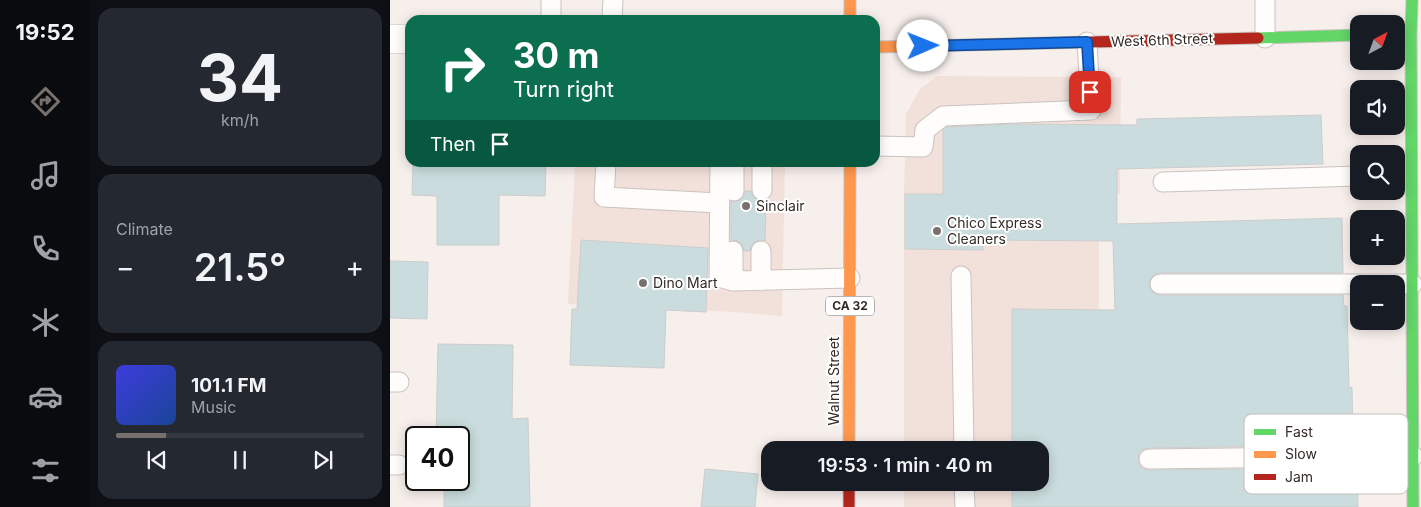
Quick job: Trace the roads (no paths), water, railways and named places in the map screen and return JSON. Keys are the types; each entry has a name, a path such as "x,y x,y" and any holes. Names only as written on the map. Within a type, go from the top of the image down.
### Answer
{"street":[{"path":"850,0 850,15"},
{"path":"1405,146 1412,0"},
{"name":"West 6th Street","path":"880,48 1350,35"},
{"path":"390,39 405,39"},
{"name":"Walnut Street","path":"849,441 850,167"},
{"path":"1405,188 1412,284 1413,507"},
{"path":"849,491 849,507"}],"lane":[{"path":"551,0 551,15"},
{"path":"612,15 613,0"},
{"path":"1265,0 1265,38"},
{"path":"880,146 923,147 925,130 943,116 1090,110 1087,42"},
{"path":"606,167 604,197 719,203"},
{"path":"720,167 719,277 733,281 850,278"},
{"path":"734,167 734,191"},
{"path":"762,167 762,190"},
{"path":"1163,182 1350,176"},
{"path":"733,251 733,281"},
{"path":"761,251 761,280"},
{"path":"961,276 964,441"},
{"path":"1160,284 1412,284"},
{"path":"1408,456 1413,456"},
{"path":"1149,459 1244,458"},
{"path":"964,491 965,507"}],"place":[{"name":"Sinclair","path":"746,206"},
{"name":"Chico Express Cleaners","path":"937,231"},
{"name":"Dino Mart","path":"643,283"}]}
